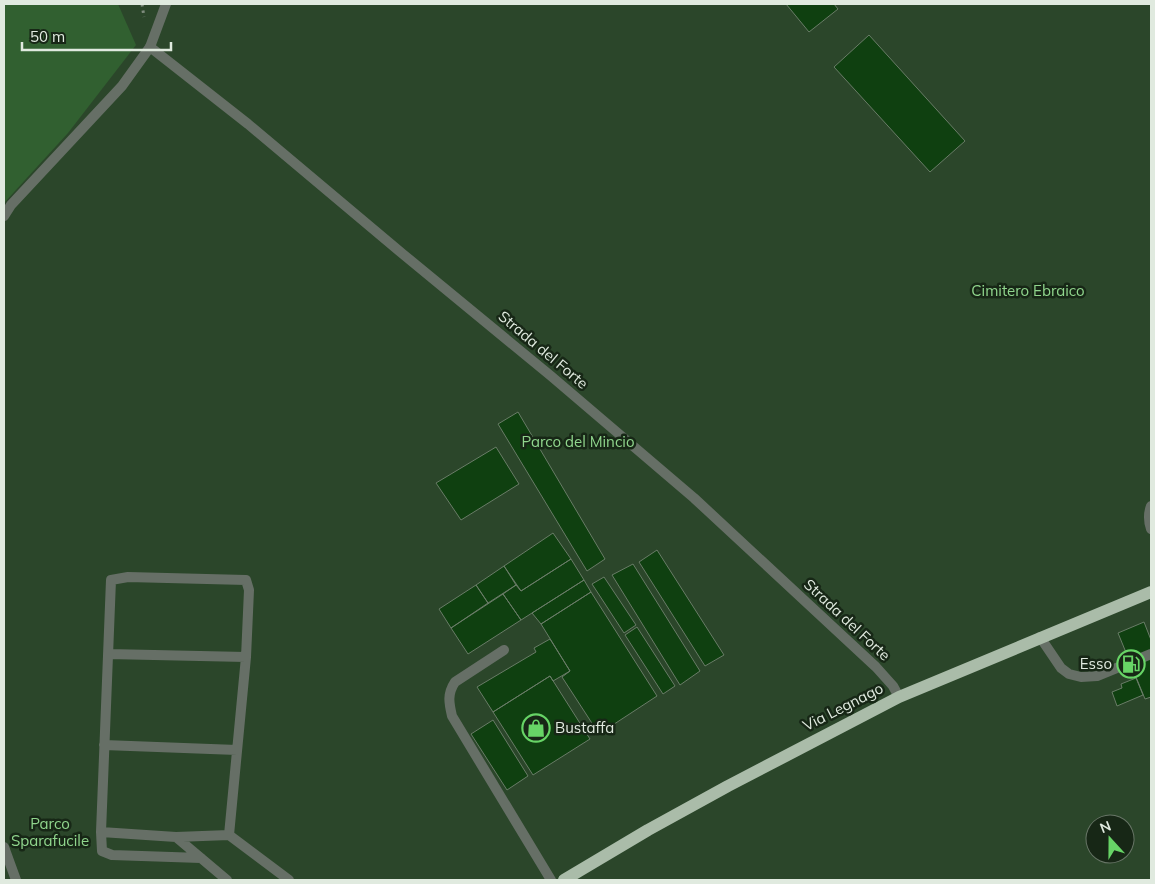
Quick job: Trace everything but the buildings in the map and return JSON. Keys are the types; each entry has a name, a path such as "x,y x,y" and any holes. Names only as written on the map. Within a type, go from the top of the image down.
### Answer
{"main road":[{"name":"Via Legnago","path":"564,880 648,830 728,786 899,697 1151,592"}],"street":[{"path":"4,216 11,205 122,86 150,47 166,4"},
{"name":"Strada del Forte","path":"150,47 248,124 551,376 694,498 876,667 899,697"},
{"path":"1151,506 1149,513 1151,529"},
{"path":"201,858 112,854 102,851 101,832 111,580 128,576 246,580 249,590 246,657 229,835"},
{"path":"1040,637 1061,668 1069,674 1081,677 1097,676 1151,654"},
{"path":"504,650 455,682 450,690 449,698 452,716 551,880"},
{"path":"108,654 246,657"},
{"path":"104,745 237,750"},
{"path":"101,832 176,837 229,835 289,880"},
{"path":"176,837 227,880"},
{"path":"4,847 16,880"}],"green space":[{"name":"Parco del Mincio","path":"4,4 1151,4 1151,880 4,880"},
{"path":"4,4 118,4 136,45 68,133 4,203"}],"place":[{"name":"Esso","path":"1131,664"},
{"name":"Bustaffa","path":"536,728"}],"park label":[{"name":"Cimitero Ebraico","path":"1028,291"},
{"name":"Parco Sparafucile","path":"50,832"}]}
